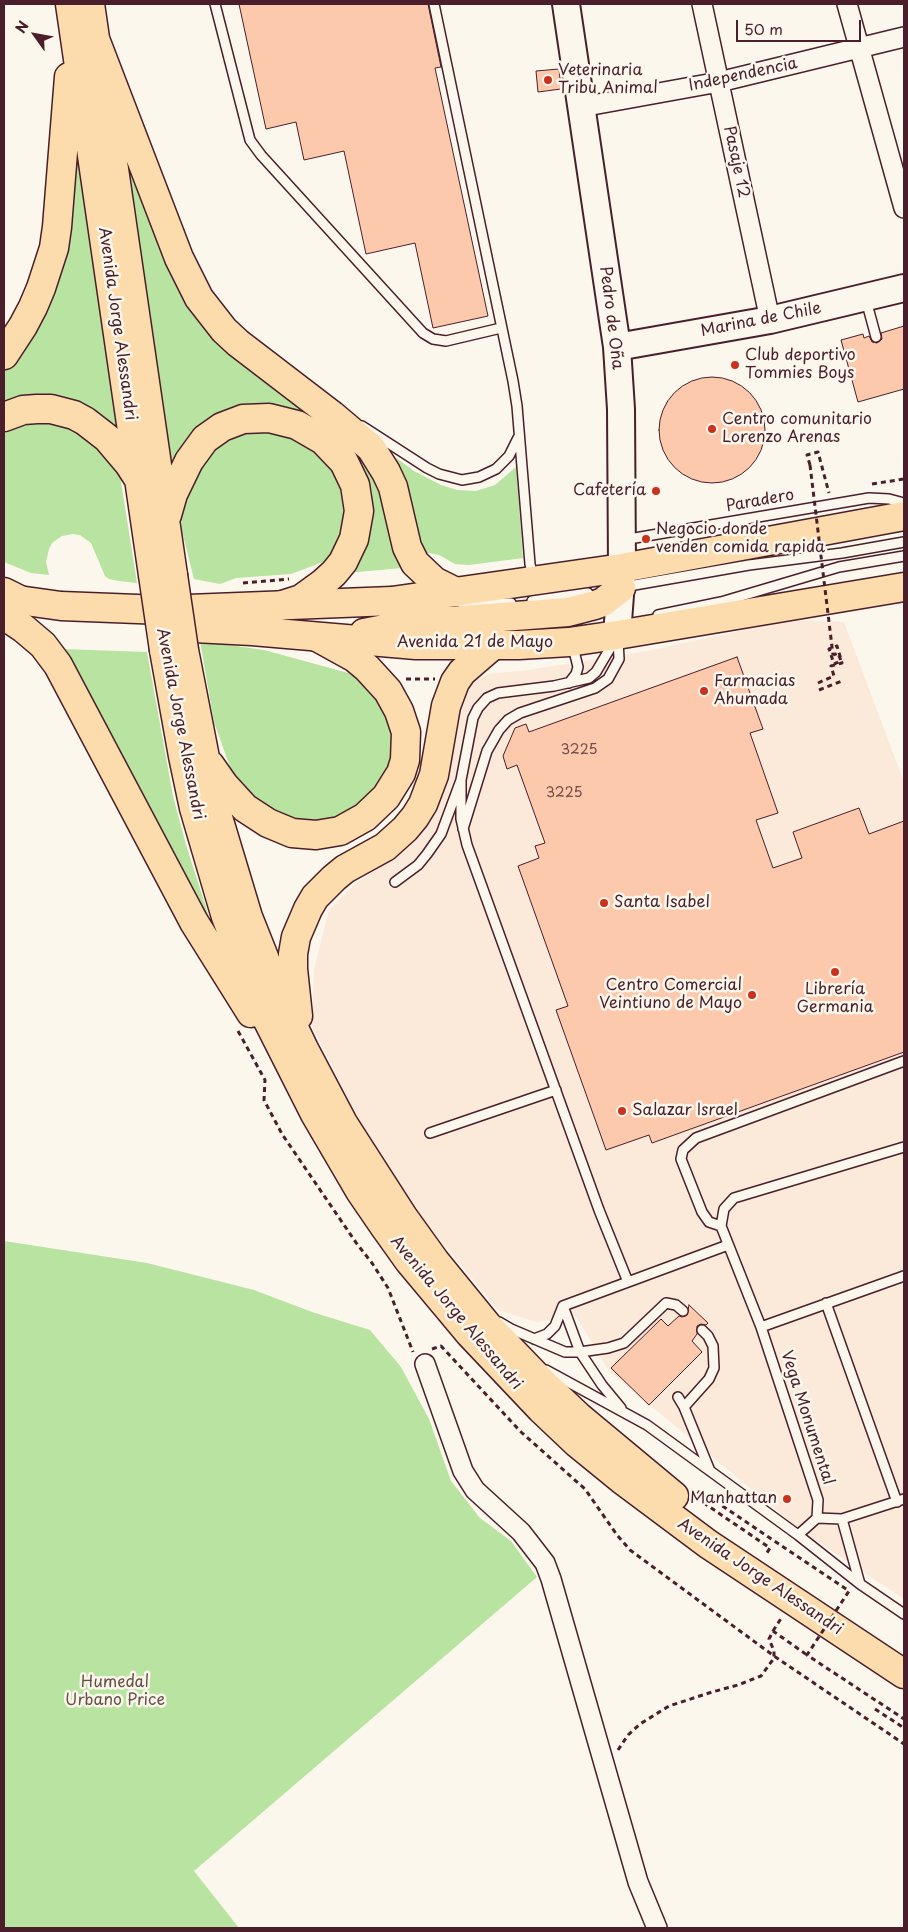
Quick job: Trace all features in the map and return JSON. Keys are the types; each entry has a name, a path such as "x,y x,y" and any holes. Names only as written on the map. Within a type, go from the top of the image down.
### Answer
{"main road":[{"name":"Avenida Jorge Alessandri","path":"70,4 85,35 166,526 163,575"},
{"name":"Avenida Jorge Alessandri","path":"90,4 85,35 140,481 163,575 174,650 182,756 209,863 226,917 246,968 297,1058 342,1160 409,1261 505,1374 541,1410 664,1513 904,1674"},
{"path":"4,356 33,307 54,248 85,35"},
{"path":"85,35 179,258 199,298 224,330 238,343 332,415 371,448 386,472 397,502 407,546 415,563 451,600"},
{"path":"4,417 24,410 37,409 57,410 74,415 90,424 107,438 129,464 140,481"},
{"path":"166,526 172,494 180,476 200,446 217,430 232,422 254,418 283,420 310,432 334,451 350,473 358,498 358,525 349,552 334,573 300,599 279,606"},
{"path":"9,606 163,610 451,600 534,582 610,585 904,516"},
{"path":"328,638 410,624 568,612 603,602 610,585"},
{"name":"Avenida 21 de Mayo","path":"9,606 133,626 233,630 416,646 491,646 569,642 618,625 904,587"},
{"path":"9,606 23,628 43,645 58,665 212,952 250,1012 297,1058"},
{"path":"204,755 213,770 245,808 268,823 292,833 304,835 340,831 353,825 376,808 394,786 405,760 406,732 402,718 388,691 378,679 328,638"},
{"path":"297,1058 298,1017 293,970 296,937 302,922 315,898 324,887 345,870 385,846 405,829 415,817 423,804 434,775 446,706 455,682 466,668 491,646"},
{"name":"Avenida Jorge Alessandri","path":"174,650 204,755 222,832 248,917 283,1005 297,1058 339,1116 372,1171 414,1232 469,1303 508,1348 579,1417 630,1462 687,1506 904,1651"}],"street":[{"name":"Pedro de Oña","path":"566,4 617,347 621,409 622,540 610,585 618,625"},
{"name":"Pasaje 12","path":"702,4 770,320"},
{"path":"847,4 904,208"},
{"name":"Independencia","path":"580,107 719,82 904,37"},
{"name":"Marina de Chile","path":"617,347 770,320 904,288"},
{"path":"425,1364 463,1471 475,1490 521,1532 545,1564 551,1579 638,1882 657,1928"}],"lane":[{"path":"215,4 250,140 261,155 423,333 433,339 446,341 501,328"},
{"path":"434,4 513,381 530,564 534,582"},
{"path":"865,298 876,337"},
{"path":"332,415 361,425 433,471 462,480 479,478 496,469 509,456 519,438"},
{"name":"Paradero","path":"622,540 869,498 889,499 904,503"},
{"path":"451,600 505,603 538,601 610,585 842,553 904,542"},
{"path":"652,616 721,602 839,567 904,556"},
{"path":"395,882 418,865 435,844 461,780 473,718 478,708 487,698 498,693 569,683 589,678 596,672 618,625"},
{"path":"463,830 487,751 499,730 508,720 520,713 595,688 608,679 619,659 618,625"},
{"path":"491,646 517,636"},
{"path":"569,642 574,651 578,667 576,674 569,683"},
{"path":"461,780 461,819 473,862 599,1210 628,1282"},
{"path":"904,1061 696,1138 682,1150 681,1159 702,1212 709,1222 721,1226 724,1209 734,1198 904,1147"},
{"path":"430,1133 556,1090"},
{"name":"Vega Monumental","path":"721,1226 761,1328 818,1500 817,1518"},
{"path":"534,1339 547,1334 555,1326 563,1306 728,1245"},
{"path":"761,1328 826,1303 903,1279"},
{"path":"469,1303 511,1329 565,1352 608,1348 624,1343 666,1303 676,1305 683,1311"},
{"path":"798,1535 817,1518 842,1519 901,1500 826,1303"},
{"path":"563,1306 580,1352 602,1385 624,1412"},
{"path":"684,1407 709,1379 714,1368 713,1346 708,1336 702,1330"},
{"path":"508,1348 563,1381 647,1425 798,1535 860,1584 904,1614"},
{"path":"678,1397 684,1407 710,1471"},
{"path":"842,1519 860,1584"}],"path":[{"path":"818,682 834,676 831,666 842,663 837,646 829,649 834,664 840,662 838,653 833,655 810,465 807,455 818,452 828,493 837,493 826,496"},
{"path":"865,486 904,479"},
{"path":"803,509 804,503 808,499 817,498"},
{"path":"236,584 294,578"},
{"path":"378,679 439,679 455,682"},
{"path":"819,690 842,681"},
{"path":"763,1558 770,1548 696,1497 700,1491 849,1591 807,1655"},
{"path":"606,1772 628,1735 653,1714 689,1698 738,1685 761,1676 774,1658 775,1654 768,1639 773,1631 904,1719"},
{"path":"875,1709 904,1728"}],"shaded area":[{"path":"791,620 844,622 904,782 904,1599 803,1532 609,1371 576,1316 536,1322 498,1310 385,1173 312,1026 314,970 329,910 354,885 411,845 439,798 452,727 471,682 488,674 528,670 647,651"}],"green space":[{"path":"123,138 173,270 373,463 407,565 402,568 346,573 364,489 269,407 170,482"},
{"path":"77,142 120,440 4,407 4,370 21,344"},
{"path":"18,419 76,424 119,469 137,583 109,579 105,576 91,543 80,535 62,536 52,543 46,562 49,575 31,573 4,562 4,425"},
{"path":"241,429 295,433 335,466 351,512 332,563 323,562 291,574 236,578 220,584 194,579 182,531 180,507 201,456"},
{"path":"381,447 414,471 441,485 457,490 476,491 495,485 516,467 523,558 469,565 455,564 439,555 420,554"},
{"path":"200,641 264,650 352,674 382,701 391,727 393,753 387,777 343,820 294,823 253,799 236,778 230,767 214,722"},
{"path":"62,649 147,652 173,796 186,845 212,926"},
{"name":"Humedal Urbano Price","path":"4,1241 147,1263 254,1290 312,1312 370,1330 401,1367 429,1419 451,1481 480,1518 511,1541 537,1577 194,1871 239,1928 4,1928"}],"building":[{"path":"239,4 428,4 441,67 435,68 488,316 433,328 415,243 366,254 344,151 304,160 296,122 266,129"},
{"name":"Veterinaria Tribu Animal","path":"559,69 561,89 538,92 536,71"},
{"path":"904,326 904,389 858,402 841,340 863,334 864,338 869,336 872,342 877,343 882,339 881,333"},
{"name":"Centro comunitario Lorenzo Arenas","path":"712,377 732,381 750,392 761,410 765,430 761,450 750,468 732,479 712,483 692,479 674,468 663,450 659,430 663,410 674,392 692,381"},
{"path":"737,657 763,729 750,733 778,813 756,820 773,868 802,858 793,832 859,808 869,834 904,821 904,1052 652,1143 649,1135 606,1150 556,1010 568,1006 518,866 539,858 535,846 545,843 517,765 507,769 503,756 515,728 526,724 529,732"},
{"path":"689,1305 708,1323 697,1326 697,1334 692,1341 702,1352 649,1405 611,1368 661,1319 668,1326 679,1316 687,1315"}],"place":[{"name":"Veterinaria Tribu Animal","path":"548,80"},
{"name":"Club deportivo Tommies Boys","path":"735,365"},
{"name":"Centro comunitario Lorenzo Arenas","path":"712,429"},
{"name":"Cafetería","path":"656,491"},
{"name":"Negocio donde venden comida rapida","path":"646,539"},
{"name":"Farmacias Ahumada","path":"704,691"},
{"name":"Santa Isabel","path":"604,903"},
{"name":"Librería Germania","path":"835,972"},
{"name":"Centro Comercial Veintiuno de Mayo","path":"752,995"},
{"name":"Salazar Israel","path":"622,1111"},
{"name":"Manhattan","path":"787,1499"}]}
